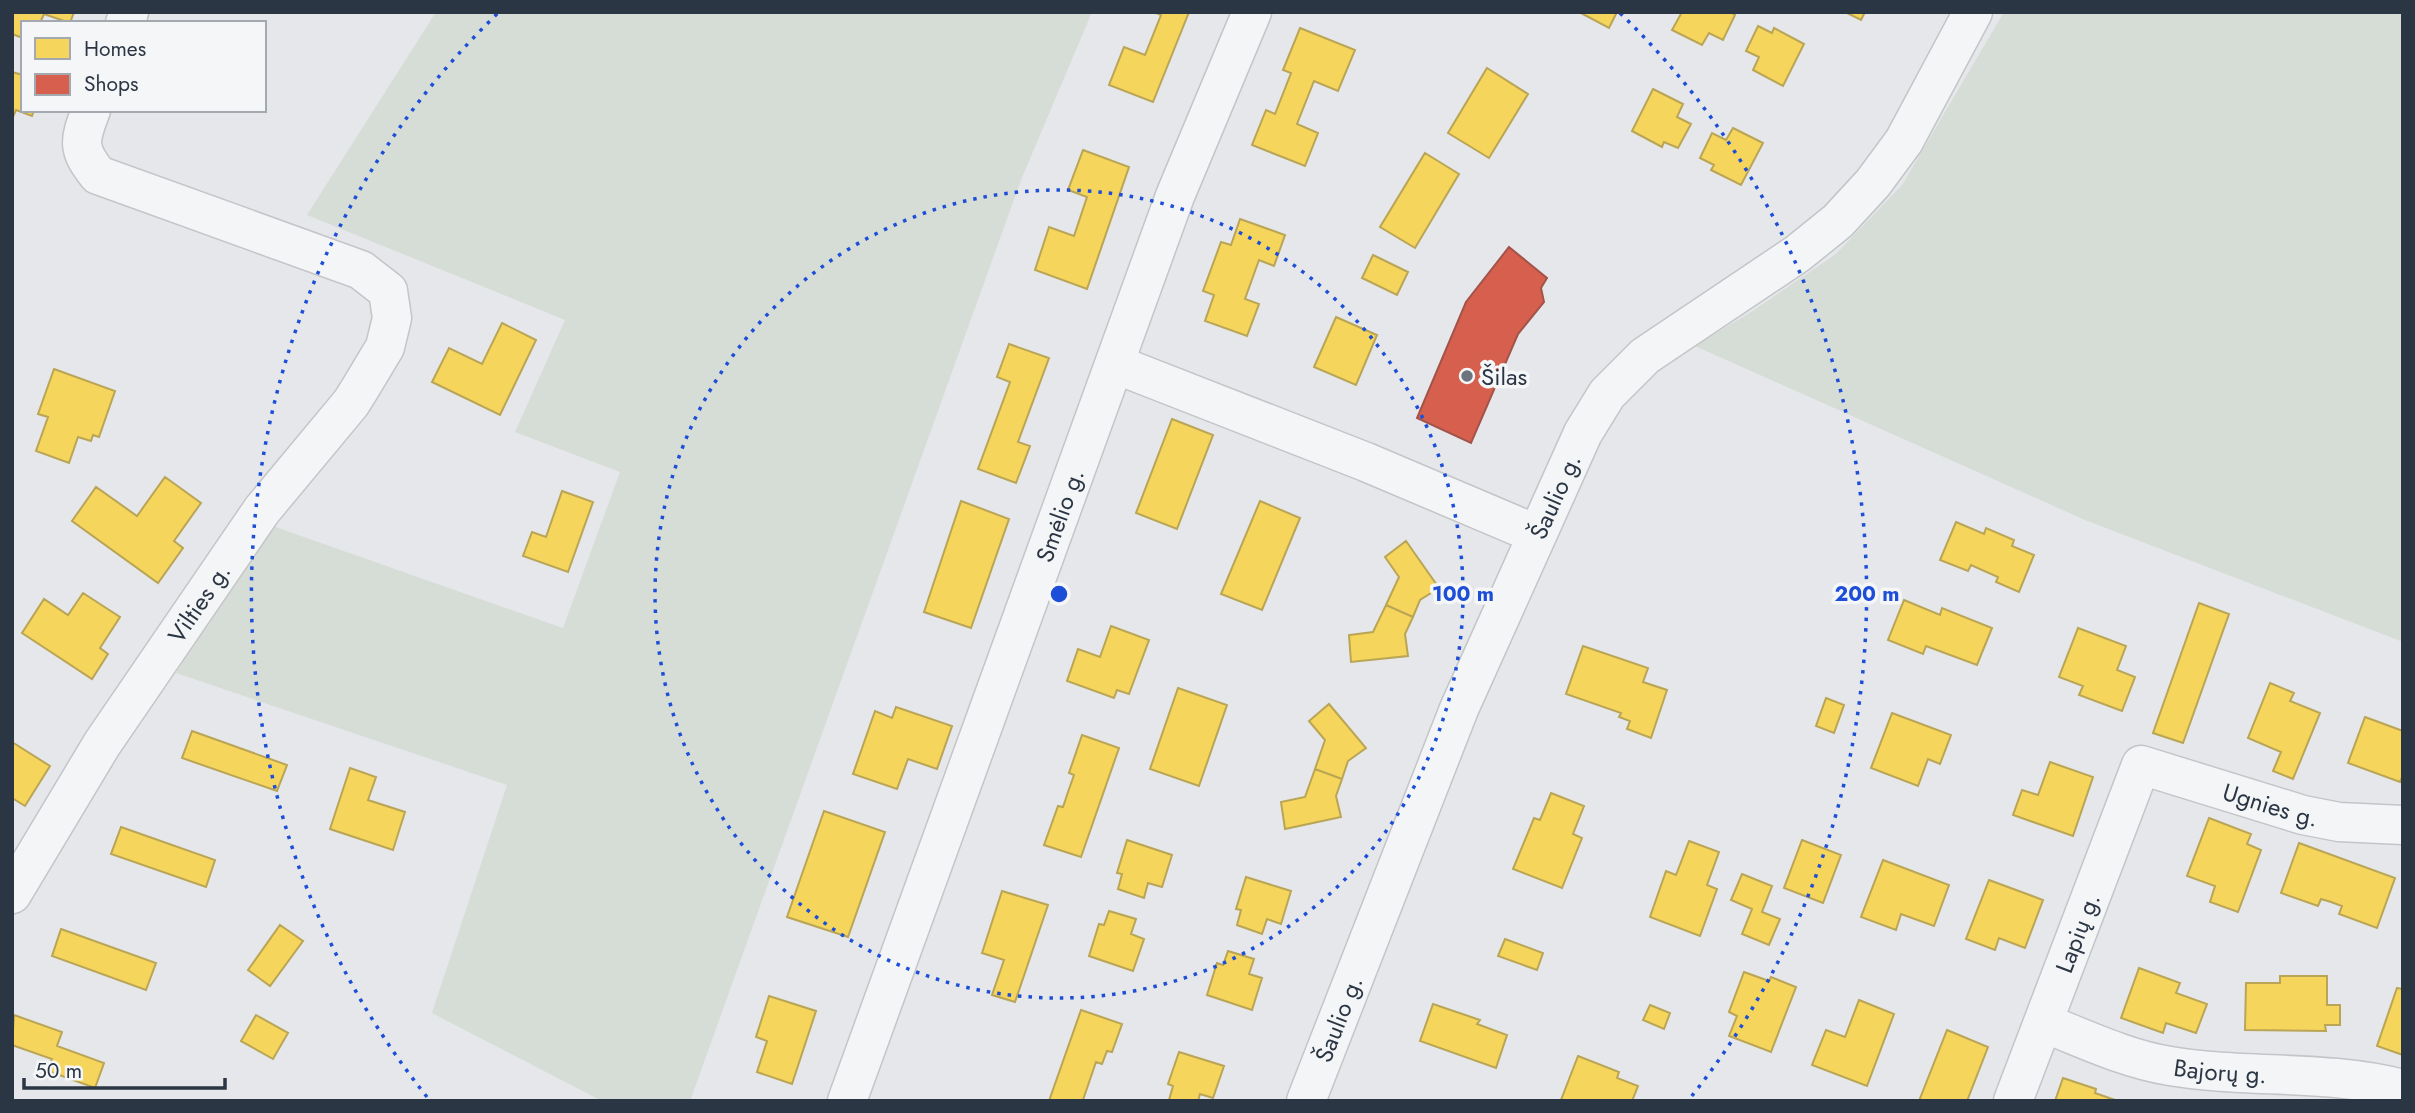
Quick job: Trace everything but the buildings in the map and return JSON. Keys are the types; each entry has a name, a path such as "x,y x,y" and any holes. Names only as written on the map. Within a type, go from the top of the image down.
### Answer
{"street":[{"name":"Smėlio g.","path":"847,1101 1175,196 1252,12"},
{"name":"Šaulio g.","path":"1306,1101 1459,709 1583,433 1607,394 1645,356 1797,254 1838,221 1873,183 1904,141 1973,12"},
{"name":"Vilties g.","path":"12,894 102,744 254,521 351,402 385,347 392,318 388,291 361,270 98,176 84,158 82,144 88,119"},
{"path":"1115,364 1366,462 1536,534"},
{"name":"Ugnies g.","path":"2141,765 2303,815 2339,822 2403,825"},
{"name":"Lapių g.","path":"2013,1101 2141,765"},
{"name":"Bajorų g.","path":"2043,1023 2130,1056 2168,1066 2211,1071 2340,1077 2403,1089"}],"shaded area":[{"path":"436,12 1092,12 1021,180 690,1101 602,1101 432,1013 507,785 176,673 267,524 563,628 620,472 515,432 565,320 307,215"},
{"path":"2004,12 2403,12 2403,642 2085,520 1695,346 1751,312 1836,254 1902,185"}],"place":[{"name":"Šilas","path":"1467,376"}]}
